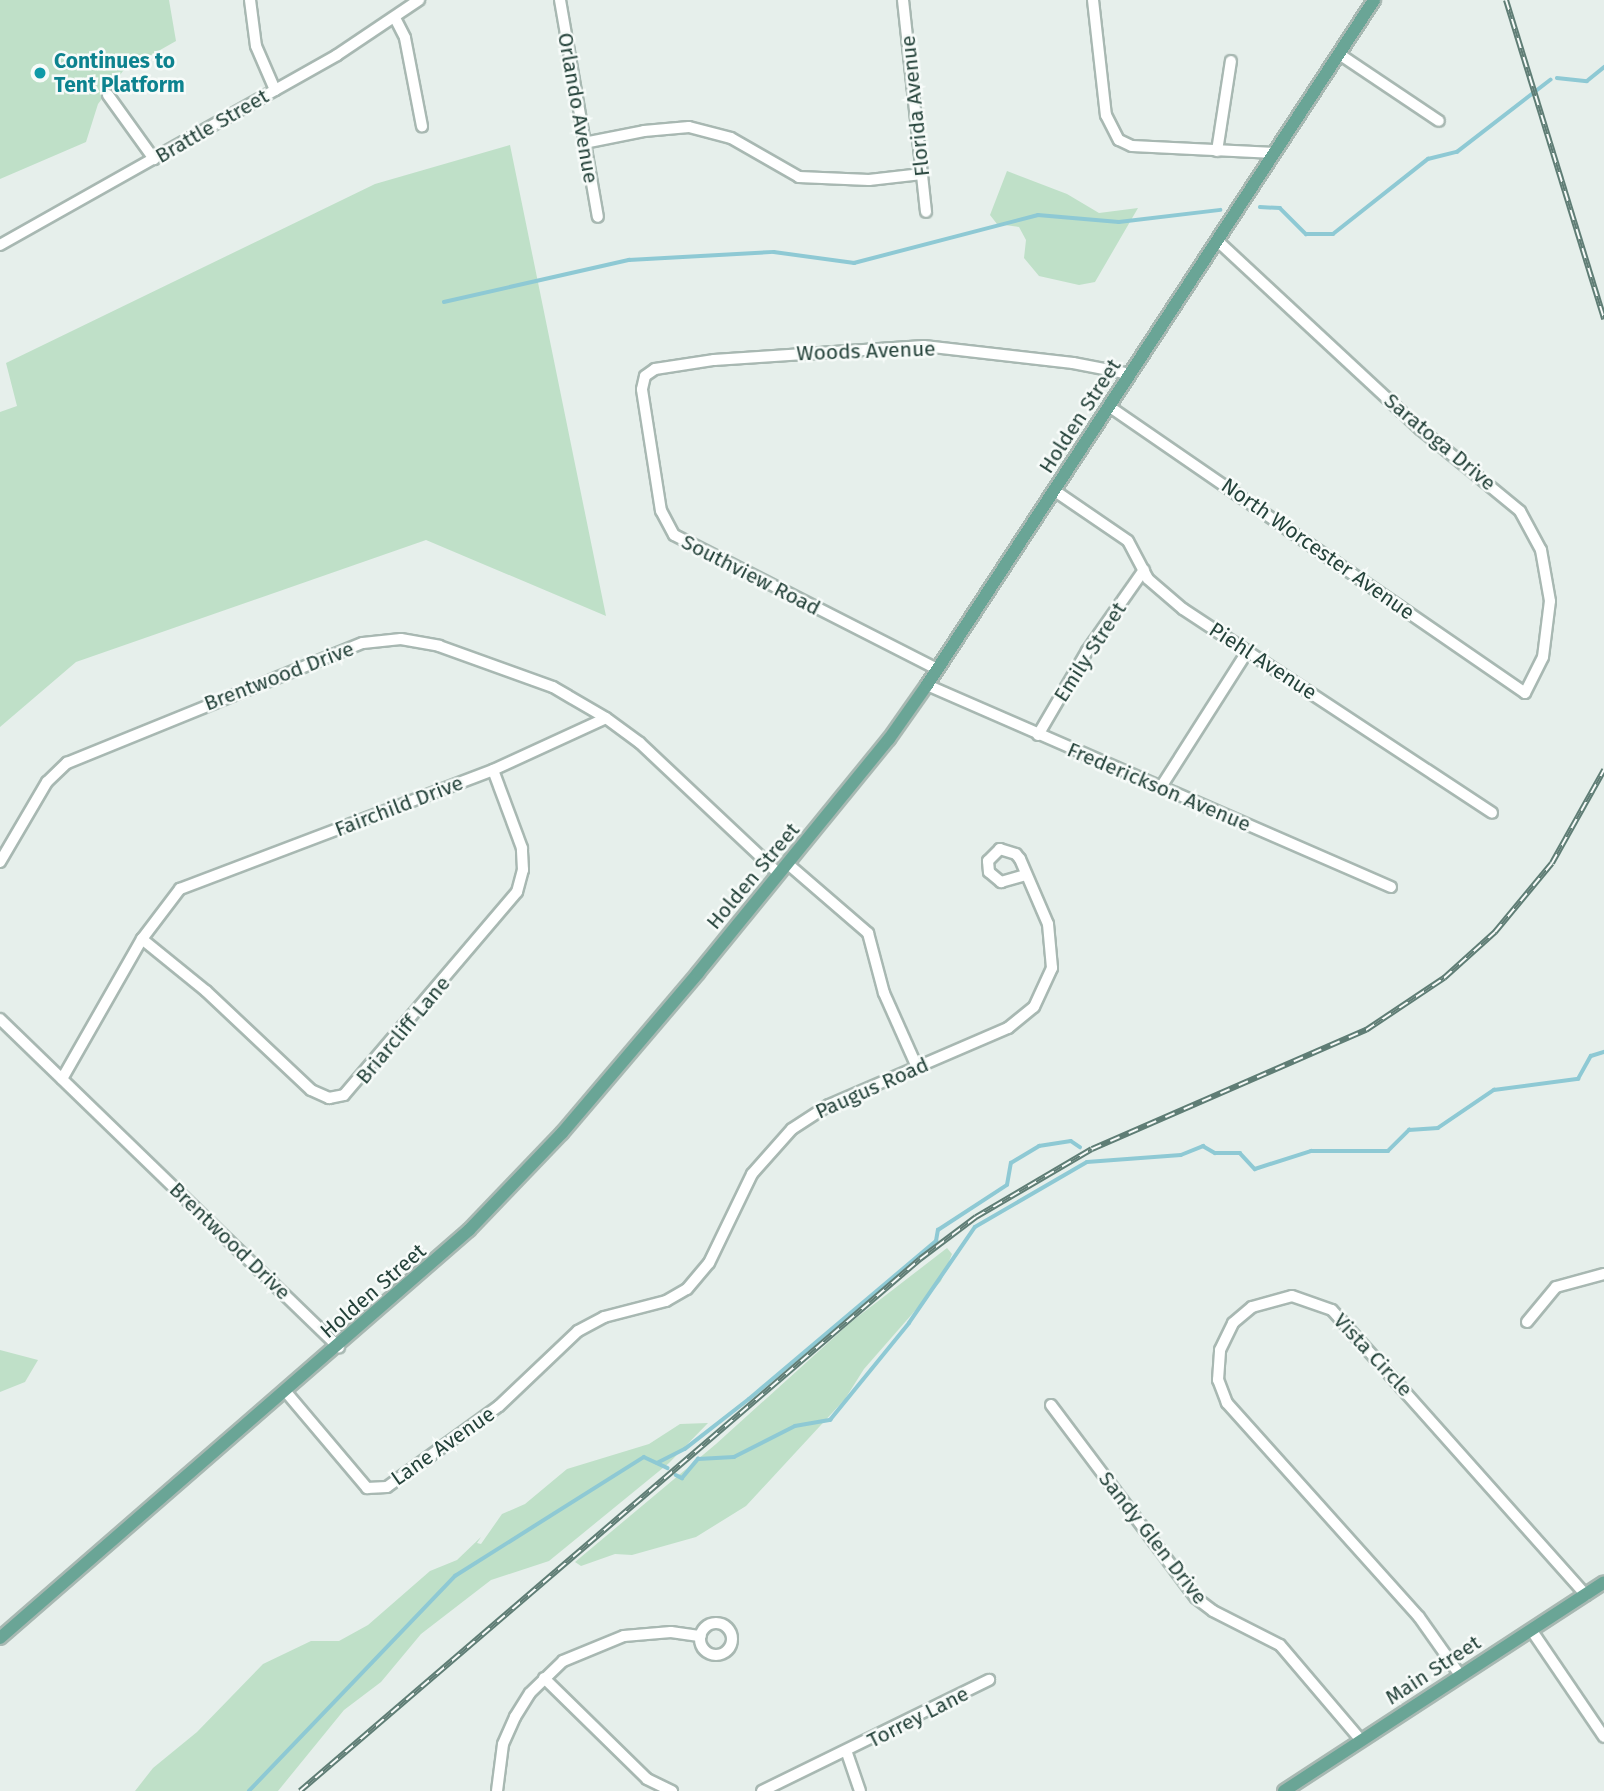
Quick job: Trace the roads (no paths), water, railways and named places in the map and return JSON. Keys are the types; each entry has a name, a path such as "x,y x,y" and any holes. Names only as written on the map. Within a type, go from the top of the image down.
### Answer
{"main road":[{"name":"Holden Street","path":"0,1638 339,1347 469,1230 553,1143 788,864 927,685 1374,0"},
{"name":"Main Street","path":"1284,1791 1604,1582"}],"street":[{"path":"250,0 256,46 275,90"},
{"name":"Brattle Street","path":"0,245 275,90 396,18 419,0"},
{"name":"Orlando Avenue","path":"560,0 598,216"},
{"name":"Florida Avenue","path":"903,0 926,212"},
{"path":"1093,0 1106,115 1114,135 1132,146 1275,153"},
{"path":"396,18 405,38 422,126"},
{"path":"1339,54 1439,121"},
{"path":"1217,151 1231,61"},
{"path":"108,94 154,159"},
{"path":"584,143 644,131 689,127 730,138 799,177 869,180 922,174"},
{"name":"Saratoga Drive","path":"1218,241 1411,421 1520,512 1545,561 1550,612 1544,657 1525,693"},
{"name":"Woods Avenue","path":"645,376 655,369 714,360 924,346 1073,363 1130,374"},
{"name":"Southview Road","path":"645,376 642,389 661,511 674,535 937,669"},
{"name":"North Worcester Avenue","path":"1110,407 1525,693"},
{"name":"Piehl Avenue","path":"1055,491 1128,541 1144,570 1163,594 1492,813"},
{"name":"Emily Street","path":"1038,735 1087,651 1144,570"},
{"name":"Brentwood Drive","path":"0,862 47,782 67,763 363,643 401,639 439,646 553,687 606,718"},
{"path":"1161,787 1247,652"},
{"name":"Frederickson Avenue","path":"927,685 1391,887"},
{"path":"606,718 640,743 779,874"},
{"name":"Fairchild Drive","path":"62,1079 142,939 169,898 192,882 493,770 606,718"},
{"name":"Briarcliff Lane","path":"142,939 206,991 311,1090 330,1098 344,1095 517,892 523,870 522,848 493,770"},
{"path":"788,864 868,933 881,984 917,1067"},
{"name":"Paugus Road","path":"543,1364 595,1321 666,1301 687,1289 704,1270 741,1192 776,1143 817,1111 1008,1028 1040,999 1050,976 1054,950 1026,875"},
{"name":"Brentwood Drive","path":"0,1019 339,1347"},
{"path":"1527,1322 1556,1287 1576,1278 1604,1273"},
{"name":"Vista Circle","path":"1460,1675 1419,1617 1227,1403 1218,1380 1220,1350 1230,1328 1252,1307 1292,1296 1332,1311 1586,1595"},
{"name":"Lane Avenue","path":"286,1392 367,1488 387,1486 464,1435 543,1364"},
{"name":"Sandy Glen Drive","path":"1051,1405 1196,1598 1213,1611 1280,1645 1360,1739"},
{"path":"1532,1631 1604,1737"},
{"path":"496,1791 508,1731 544,1678 573,1654 607,1640 654,1632 701,1636"},
{"path":"544,1678 641,1774 672,1791"},
{"name":"Torrey Lane","path":"762,1791 847,1753 989,1680"},
{"path":"847,1753 860,1791"}],"waterway":[{"path":"1557,78 1587,81 1604,67"},
{"path":"1260,207 1280,208 1306,234 1333,234 1428,159 1457,152 1550,80"},
{"path":"444,302 629,260 774,252 854,263 1038,215 1119,222 1220,210"},
{"path":"676,1475 682,1478 698,1459 734,1457 795,1426 830,1420 909,1323 975,1227 1087,1162 1181,1155 1203,1146 1215,1153 1240,1153 1255,1169 1311,1151 1388,1151 1409,1130 1438,1128 1494,1090 1578,1079 1591,1056 1604,1052"},
{"path":"657,1463 685,1449 749,1399 936,1241 938,1230 1007,1185 1011,1163 1039,1146 1071,1141 1080,1147"},
{"path":"249,1791 455,1576 644,1457 668,1468"}],"railway":[{"path":"1506,0 1604,319"},
{"path":"300,1791 920,1259 976,1217 1092,1149 1366,1030 1444,978 1495,932 1552,863 1604,770"}],"place":[{"name":"Continues to Tent Platform","path":"40,73"}]}
